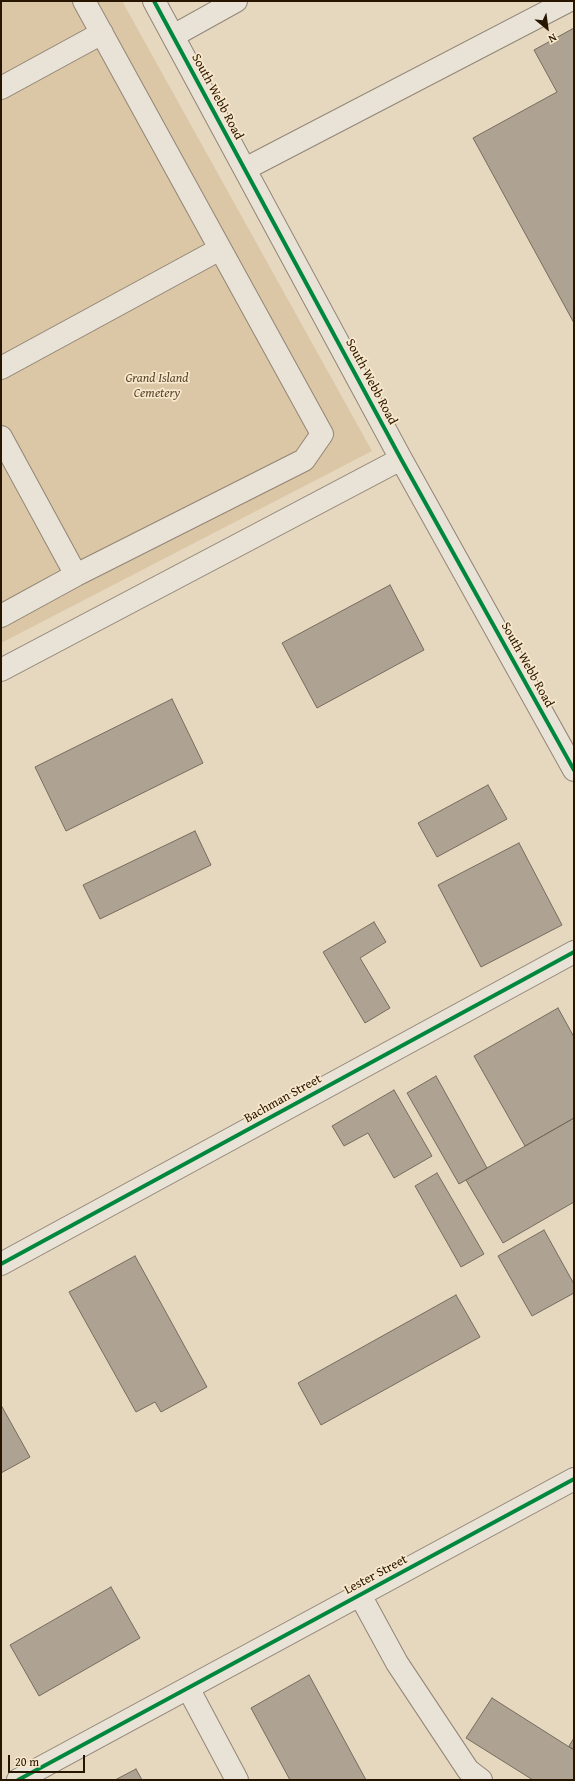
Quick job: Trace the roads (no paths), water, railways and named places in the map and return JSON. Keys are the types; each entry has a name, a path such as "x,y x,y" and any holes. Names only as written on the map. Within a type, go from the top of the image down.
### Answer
{"street":[{"path":"1,616 76,575 304,460 322,434 84,1"},
{"name":"South Webb Road","path":"154,1 402,459 574,770"},
{"path":"173,36 236,1"},
{"path":"245,169 568,1"},
{"path":"1,88 102,33"},
{"path":"1,368 220,249"},
{"path":"1,437 76,575"},
{"path":"1,670 402,459"},
{"name":"Bachman Street","path":"1,1264 574,952"},
{"name":"Lester Street","path":"18,1780 574,1479"},
{"path":"360,1595 397,1663 468,1770 481,1780"},
{"path":"188,1688 237,1780"}],"park label":[{"name":"Grand Island Cemetery","path":"157,386"}]}
